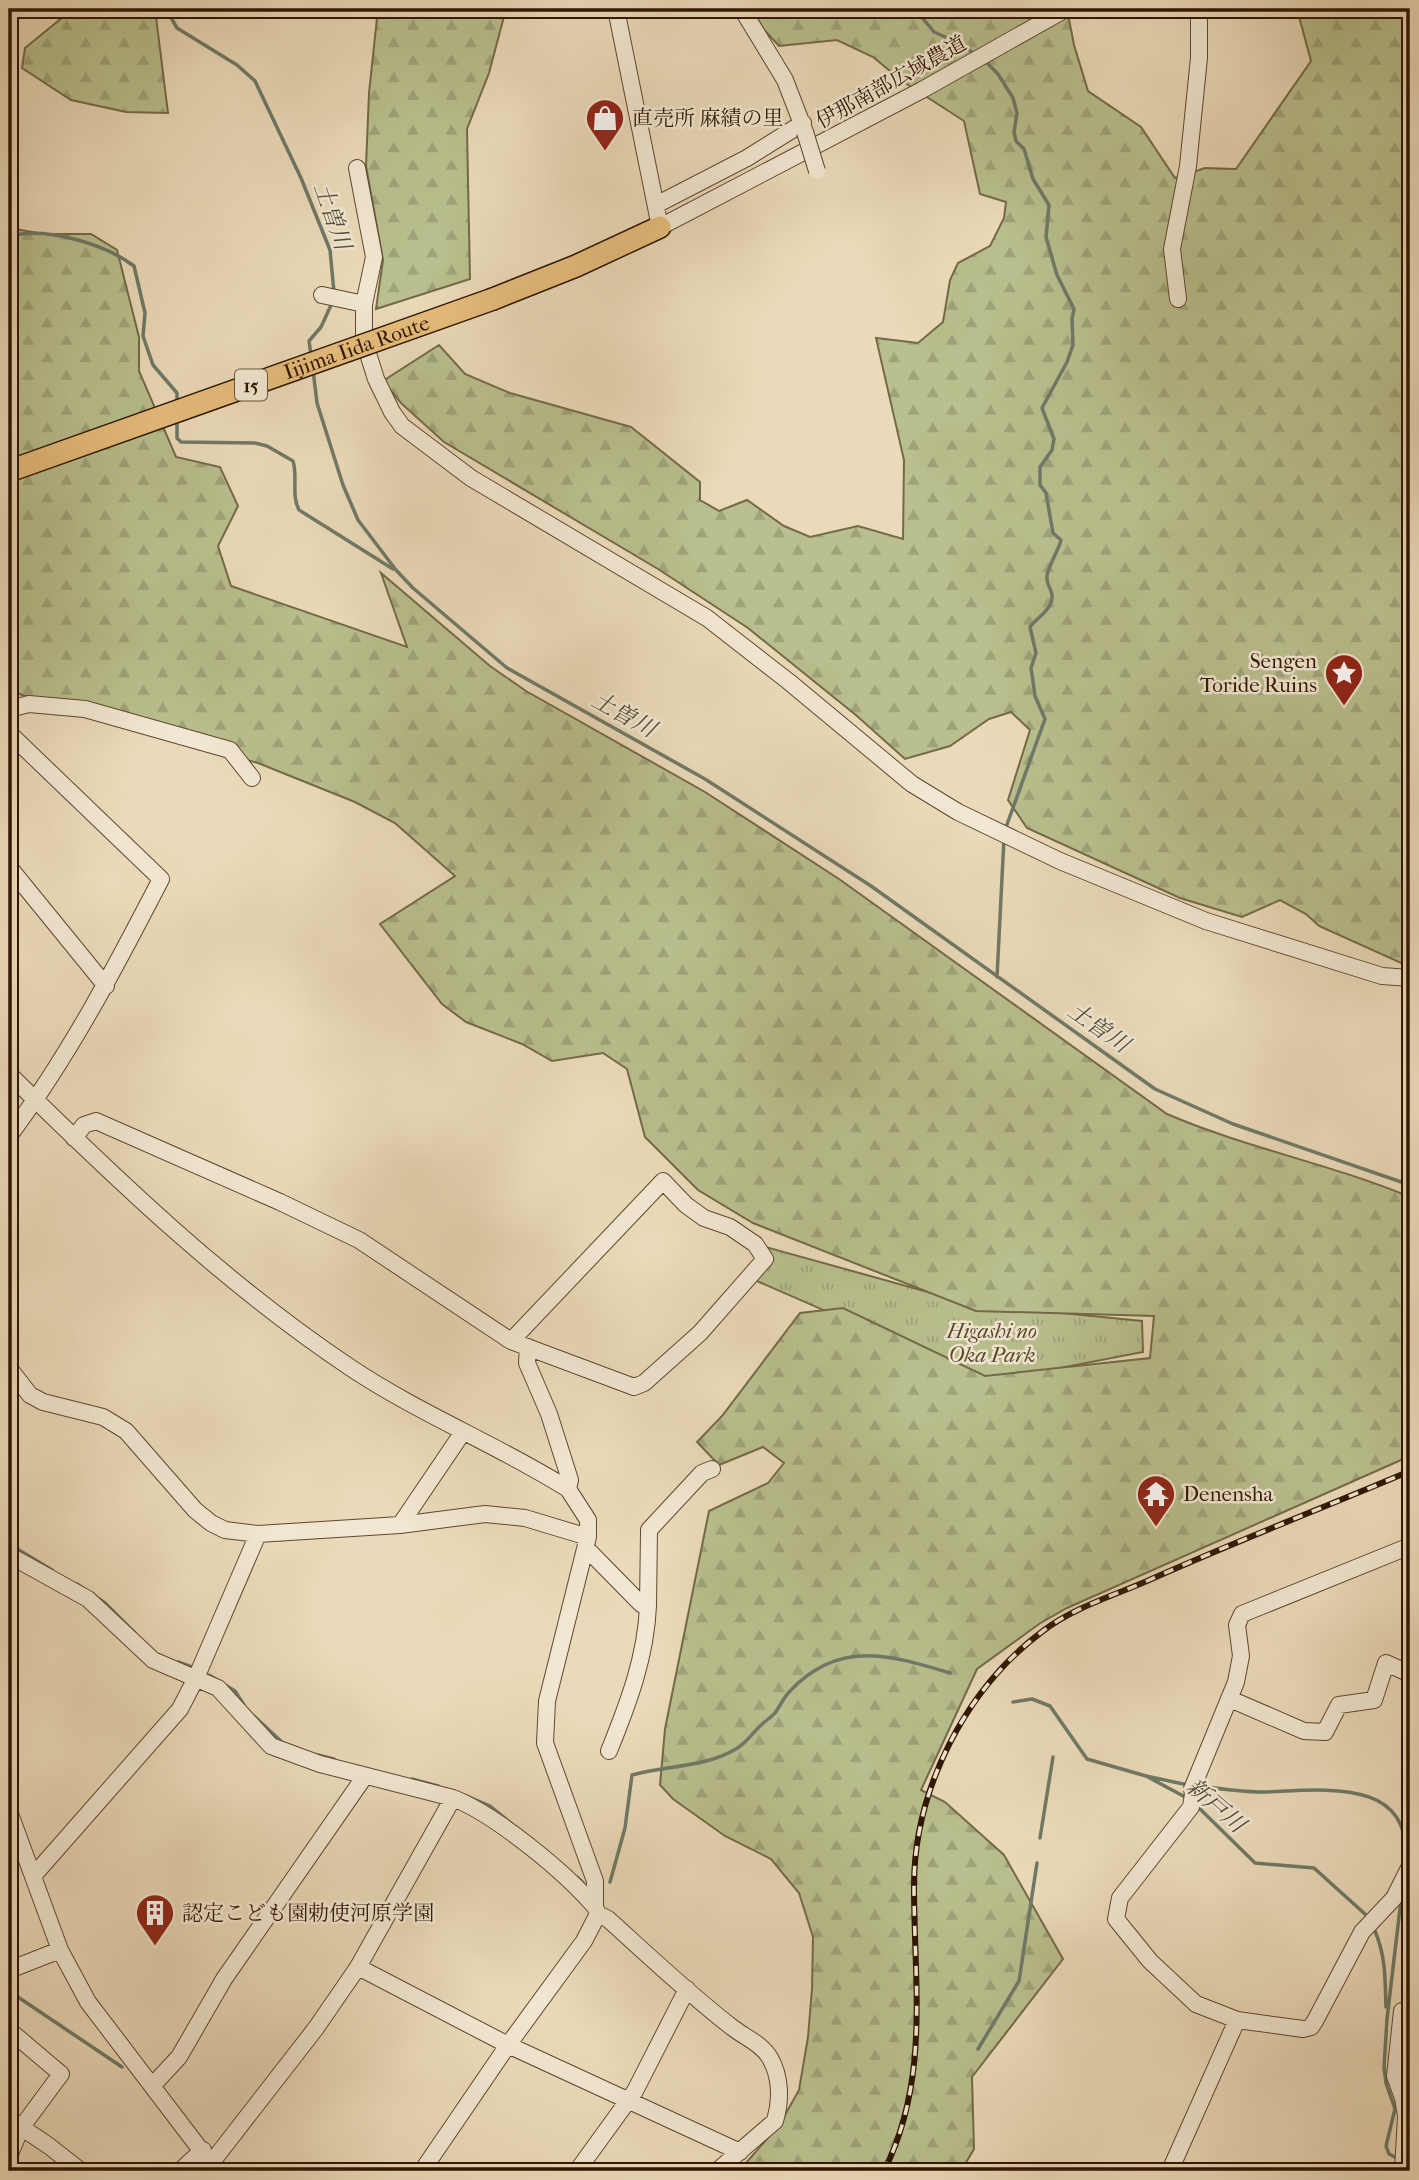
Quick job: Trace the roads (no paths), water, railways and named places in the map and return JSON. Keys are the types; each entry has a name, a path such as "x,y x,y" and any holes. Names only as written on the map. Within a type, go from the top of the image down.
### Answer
{"main road":[{"name":"Iijima Iida Route","path":"9,471 493,299 576,266 660,227"}],"street":[{"path":"616,9 660,227"},
{"path":"742,9 779,68 804,128 817,171"},
{"name":"伊那南部広域農道","path":"660,227 922,90 1066,9"},
{"path":"1178,299 1172,249 1188,166 1199,58 1199,9"},
{"path":"656,205 804,128"},
{"path":"357,168 374,257 365,304 364,341 376,379 402,426 471,478 707,618 912,784 958,812 1060,861 1206,921 1382,976 1410,978"},
{"path":"322,295 365,304"},
{"path":"9,709 29,705 85,709 230,750 252,778"},
{"path":"9,733 161,879 106,985 35,1100 9,1136"},
{"path":"9,867 106,985"},
{"path":"9,1074 146,1205 271,1310 352,1369 568,1489 588,1520 587,1542 547,1701 545,1743 595,1881 596,1910 584,1941 508,2045 422,2171"},
{"path":"74,1138 84,1125 96,1121 280,1202 359,1240 511,1341 634,1387 644,1382 700,1333 765,1259 755,1244 730,1227 704,1218 686,1205 663,1181 511,1341"},
{"path":"528,1347 527,1363 549,1414 570,1480 568,1489"},
{"path":"9,1368 30,1395 43,1402 103,1417 126,1432 173,1487 211,1523 225,1530 258,1534 400,1525 485,1514 525,1518 587,1542 640,1604 648,1605"},
{"path":"400,1525 463,1432"},
{"path":"609,1751 636,1677 643,1649 648,1605 649,1530 702,1473 712,1469"},
{"path":"34,1875 180,1709 197,1678 258,1534"},
{"path":"1410,1546 1242,1614 1237,1625 1241,1656 1230,1699 1192,1789 1192,1801 1121,1898 1116,1919 1150,1961 1196,2004 1237,2020 1303,2029 1311,2026 1362,1931 1395,1898 1410,1866"},
{"path":"9,1557 88,1599 153,1660 218,1688 271,1746 320,1764 471,1805 527,1845 583,1893 596,1910 687,1989 734,2029 761,2047 777,2073 779,2109 775,2121 717,2171"},
{"path":"1230,1699 1304,1731 1325,1732 1339,1705 1374,1700 1386,1663 1410,1674"},
{"path":"152,2086 178,2057 224,1979 365,1776"},
{"path":"180,2171 210,2161 316,2028 358,1967 453,1798"},
{"path":"9,1811 60,1950 88,2002 210,2161"},
{"path":"9,1970 60,1950"},
{"path":"358,1967 508,2045 740,2152"},
{"path":"577,2171 629,2100 687,1989"},
{"path":"1402,2011 1395,2076 1406,2116 1404,2163"},
{"path":"1168,2171 1237,2020"},
{"path":"9,2030 61,2074 15,2124 9,2156"},
{"path":"15,2124 81,2171"}],"waterway":[{"name":"土曽川","path":"166,9 177,28 237,65 255,81 301,178 330,250 334,292"},
{"path":"915,9 934,32 959,43 976,55"},
{"path":"985,61 998,74 1013,98 1017,113 1014,132 1016,141 1024,149 1033,179 1049,205 1046,237 1057,275 1074,309 1073,345 1067,362 1042,408 1054,439 1052,450 1040,467 1040,485 1046,493 1053,533 1061,540 1047,576 1051,602 1030,627 1036,653 1031,668 1035,696 1045,719 1005,830"},
{"path":"9,236 40,234 74,239 107,250 134,266 145,313 143,336 153,365 177,393 177,403"},
{"name":"土曽川","path":"311,355 309,341 321,327 332,303"},
{"name":"土曽川","path":"313,370 317,403 343,485 358,520 413,588 507,668 705,779 871,886 1155,1089 1233,1124 1410,1185"},
{"path":"177,418 177,438 181,442 255,443 267,446 293,461 295,498 299,510 393,569"},
{"path":"997,977 1004,838"},
{"path":"9,1382 12,1387"},
{"path":"9,1544 52,1570"},
{"path":"77,1584 105,1603 135,1633"},
{"name":"新戸川","path":"610,1882 625,1828 632,1775 711,1760 736,1749 775,1713 790,1691 808,1675 827,1664 846,1658 886,1657 950,1673"},
{"path":"178,1662 192,1667"},
{"path":"209,1675 235,1691 244,1705"},
{"name":"新戸川","path":"1013,1702 1032,1699 1050,1706 1087,1759 1146,1776 1187,1798"},
{"path":"254,1716 284,1744"},
{"path":"318,1755 334,1759"},
{"path":"1040,1838 1053,1757"},
{"path":"1146,1776 1188,1785"},
{"path":"412,1779 438,1786"},
{"path":"1200,1786 1264,1792 1312,1790 1360,1794 1380,1802 1395,1815 1404,1836 1405,1864"},
{"path":"462,1794 490,1806 512,1824"},
{"name":"新戸川","path":"1196,1805 1255,1863 1314,1868 1365,1914"},
{"path":"978,2049 1019,1981 1037,1863"},
{"path":"577,1877 583,1883"},
{"path":"1387,2019 1401,1900"},
{"name":"新戸川","path":"1375,1931 1383,1959 1386,2007"},
{"path":"9,1991 122,2067"},
{"name":"新戸川","path":"1387,2019 1384,2068 1395,2109 1386,2146 1389,2154 1399,2159"}],"railway":[{"path":"884,2171 908,2102 914,2066 917,1995 914,1886 916,1850 923,1813 950,1744 968,1711 990,1681 1015,1654 1043,1631 1080,1609 1410,1471"}],"place":[{"name":"直売所 麻績の里","path":"605,152"},
{"name":"Sengen Toride Ruins","path":"1344,707"},
{"name":"Denensha","path":"1156,1528"},
{"name":"認定こども園勅使河原学園","path":"155,1947"}],"park label":[{"name":"Higashi no Oka Park","path":"992,1343"}]}
